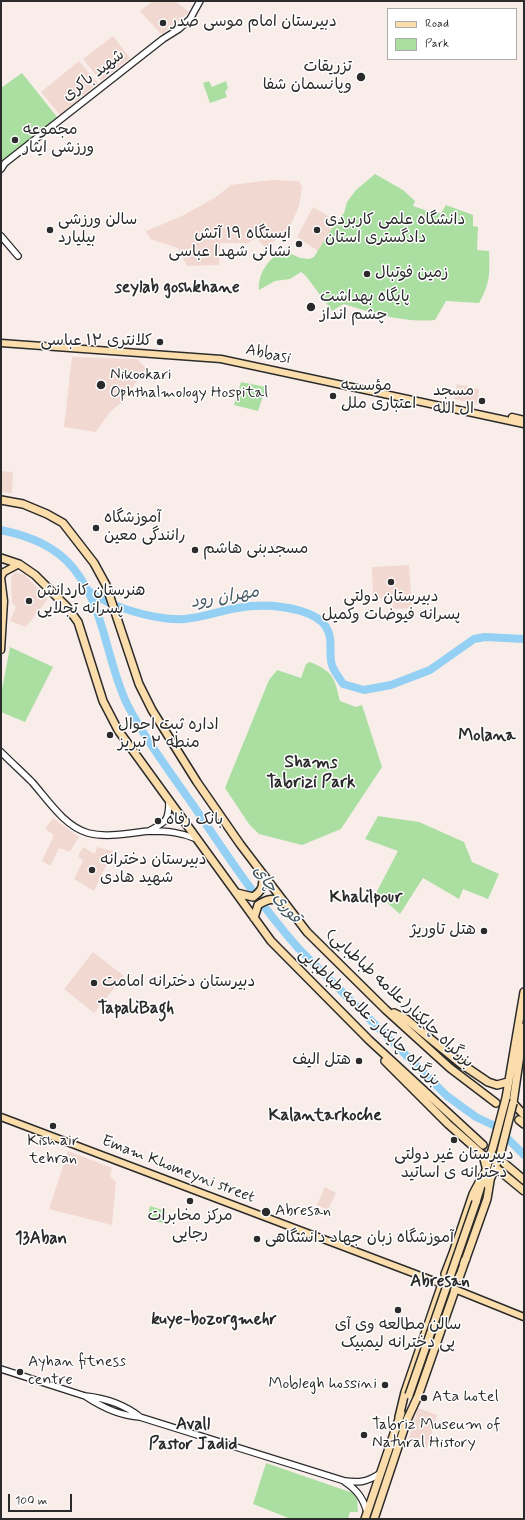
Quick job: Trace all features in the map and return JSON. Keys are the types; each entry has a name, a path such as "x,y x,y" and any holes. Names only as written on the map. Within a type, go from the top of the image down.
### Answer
{"highway":[{"name":"بزرگراه چایکنار(علامه طباطبایی)","path":"1,500 23,504 63,523 94,563 106,585 139,684 152,710 197,782 281,900 314,940 386,1010 450,1068 496,1103"},
{"name":"بزرگراه چایکنار-علامه طباطبایی","path":"1,558 19,564 35,575 67,607 78,622 84,636 102,701 118,730 271,941 369,1040 483,1145"},
{"path":"237,893 253,897 260,893 263,888 263,876"},
{"path":"254,918 258,905 266,900 281,900"},
{"path":"490,1181 487,1199 459,1278 445,1274 473,1194 482,1177 493,1147 506,1098 524,992"},
{"path":"386,1010 406,1019 460,1063 488,1082 497,1085 508,1082"},
{"path":"399,1417 411,1395 478,1203 490,1181 500,1155 513,1103 524,1027"},
{"path":"369,1040 381,1057 409,1087 483,1155 486,1167"},
{"path":"513,1103 522,1120"},
{"path":"504,1163 524,1180"},
{"path":"495,1167 524,1191"},
{"path":"478,1203 482,1177"},
{"path":"452,1253 455,1260 463,1262 466,1259"},
{"path":"366,1516 399,1417 405,1392 442,1284"},
{"path":"374,1519 407,1420 418,1396 455,1290"},
{"path":"425,1333 434,1331 438,1338"},
{"path":"407,1420 411,1395"}],"main road":[{"name":"شهید باکری","path":"1,169 5,163 163,39 179,29 190,19 200,1"},
{"path":"1,236 18,256"},
{"name":"Abbasi","path":"1,340 222,356 524,420"},
{"name":"Abbasi","path":"1,343 221,358 524,424"},
{"path":"1,650 4,609 1,577 4,572 19,564"},
{"path":"1,752 58,812 77,828 88,832 101,834 171,831 199,840"},
{"path":"149,831 165,822 169,814 169,801"},
{"name":"Emam Khomeyni street","path":"1,1117 442,1284 524,1317"},
{"path":"1,1369 85,1396 131,1417 140,1418 345,1481 358,1483 368,1481 379,1474"},
{"path":"345,1481 356,1490 363,1499 366,1516"}],"shaded area":[{"name":"دبیرستان امام موسی صدر","path":"153,1 175,1 189,12 163,34 160,33 140,11"},
{"path":"113,36 130,58 101,81 83,59"},
{"path":"79,61 98,83 60,115 41,92"},
{"path":"272,180 299,181 302,187 299,206 292,222 284,233 266,248 256,238 248,243 220,243 219,265 187,266 178,248 150,239 146,231 180,217 216,197 231,185"},
{"name":"دانشگاه علمی کاربردی دادگستری استان","path":"313,207 338,222 318,251 297,237"},
{"name":"Nikookari Ophthalmology Hospital","path":"72,357 137,359 146,368 122,402 109,413 96,432 64,427"},
{"path":"457,384 479,389 477,404 454,399"},
{"path":"1,471 13,472 12,493 1,492"},
{"name":"دبیرستان دولتی پسرانه فیوضات وکمیل","path":"409,565 412,608 393,609 392,598 373,598 372,567"},
{"name":"هنرستان کاردانش پسرانه تجلایی","path":"15,572 25,575 48,599 26,627 10,621 16,607 12,603 11,577"},
{"path":"53,818 79,837 70,852 59,848 50,866 42,861 54,835 45,829"},
{"name":"دبیرستان دخترانه شهید هادی","path":"83,847 95,854 97,847 113,851 94,891 74,879 83,861 78,856"},
{"name":"دبیرستان دخترانه امامت","path":"93,952 124,976 94,1013 64,989"},
{"path":"68,1151 112,1168 110,1176 116,1182 112,1225 49,1209"},
{"path":"325,1187 336,1193 328,1210 317,1205"},
{"path":"418,1408 437,1415 427,1448 408,1441"}],"green space":[{"name":"مجموعه ورزشی ایثار","path":"22,73 57,117 1,163 1,88"},
{"path":"209,81 212,87 226,81 228,88 225,92 227,97 210,103 203,83"},
{"path":"375,174 403,190 415,201 413,206 431,212 441,213 446,205 473,215 473,226 478,227 477,250 489,251 487,284 479,303 446,301 435,320 423,321 400,319 344,304 332,311 306,276 301,272 290,279 275,281 259,290 260,277 265,267 283,250 300,258 309,259 314,257 328,234 344,213 347,202 356,190"},
{"path":"241,382 266,387 258,411 234,405"},
{"path":"10,647 53,667 25,722 1,712 1,695"},
{"name":"Shams Tabrizi Park","path":"310,662 324,669 332,676 340,701 356,707 362,705 382,767 341,829 302,845 259,834 249,824 225,788 269,680 277,670 301,678 306,664"},
{"path":"378,816 419,822 464,842 472,862 499,874 488,899 463,889 459,899 423,878 400,914 376,893 398,851 365,839"},
{"path":"150,1206 166,1211 163,1223 147,1219"},
{"path":"266,1463 353,1493 357,1499 358,1512 350,1512 348,1519 291,1519 253,1504"}],"waterway":[{"name":"قوری چای","path":"1,530 22,535 41,543 59,554 74,569 84,584 99,617 114,670 127,704 134,717 158,755 257,897 299,949 447,1096 476,1117 495,1126 524,1155"},
{"name":"مهران رود","path":"89,591 98,597 134,612 161,618 184,619 230,609 253,606 277,606 304,612 318,619 326,627 330,636 330,656 332,665 343,684 364,690 391,685 430,670 474,639 485,637 524,639"}],"tunnel":[{"path":"496,1103 519,1120"},
{"path":"483,1145 503,1162"}],"place":[{"name":"دبیرستان امام موسی صدر","path":"163,23"},
{"name":"تزریقات وپانسمان شفا","path":"361,77"},
{"name":"مجموعه ورزشی ایثار","path":"15,140"},
{"name":"سالن ورزشی بیلیارد","path":"50,230"},
{"name":"دانشگاه علمی کاربردی دادگستری استان","path":"317,230"},
{"name":"ایستگاه ۱۹ آتش نشانی شهدا عباسی","path":"299,244"},
{"name":"زمین فوتبال","path":"367,274"},
{"name":"پایگاه بهداشت چشم انداز","path":"311,307"},
{"name":"کلانتری ۱۲ عباسی","path":"160,342"},
{"name":"Nikookari Ophthalmology Hospital","path":"101,385"},
{"name":"مؤسسه اعتباری ملل","path":"333,396"},
{"name":"مسجد ال الله","path":"482,401"},
{"name":"آموزشگاه رانندگی معین","path":"96,528"},
{"name":"مسجدبنی هاشم","path":"195,550"},
{"name":"دبیرستان دولتی پسرانه فیوضات وکمیل","path":"391,582"},
{"name":"هنرستان کاردانش پسرانه تجلایی","path":"29,601"},
{"name":"اداره ثبت احوال منطه ۲ تبریز","path":"110,735"},
{"name":"بانک رفاه","path":"158,821"},
{"name":"دبیرستان دخترانه شهید هادی","path":"92,870"},
{"name":"هتل تاوریژ","path":"484,931"},
{"name":"دبیرستان دخترانه امامت","path":"94,983"},
{"name":"هتل الیف","path":"359,1061"},
{"name":"Kish air tehran","path":"53,1126"},
{"name":"دبیرستان غیر دولتی دخترانه ی اساتید","path":"454,1140"},
{"name":"مرکز مخابرات رجایی","path":"190,1201"},
{"name":"Abresan","path":"266,1212"},
{"name":"آموزشگاه زبان جهاد دانشگاهی","path":"257,1239"},
{"name":"سالن مطالعه وی آی پی دخترانه لیمبیک","path":"398,1310"},
{"name":"Ayhan fitness centre","path":"20,1372"},
{"name":"Moblegh hossini","path":"385,1385"},
{"name":"Ata hotel","path":"424,1398"},
{"name":"Tabriz Museum of Natural History","path":"364,1435"}],"district":[{"name":"seylab goshkhane","path":"177,288"},
{"name":"Molana","path":"487,736"},
{"name":"Shams Tabrizi Park","path":"311,773"},
{"name":"Khalilpour","path":"366,898"},
{"name":"TapaliBagh","path":"136,1009"},
{"name":"Kalantarkoche","path":"325,1116"},
{"name":"13Aban","path":"41,1239"},
{"name":"Abresan","path":"440,1282"},
{"name":"kuye-bozorgmehr","path":"214,1320"},
{"name":"Avall Pastor Jadid","path":"193,1435"}]}
